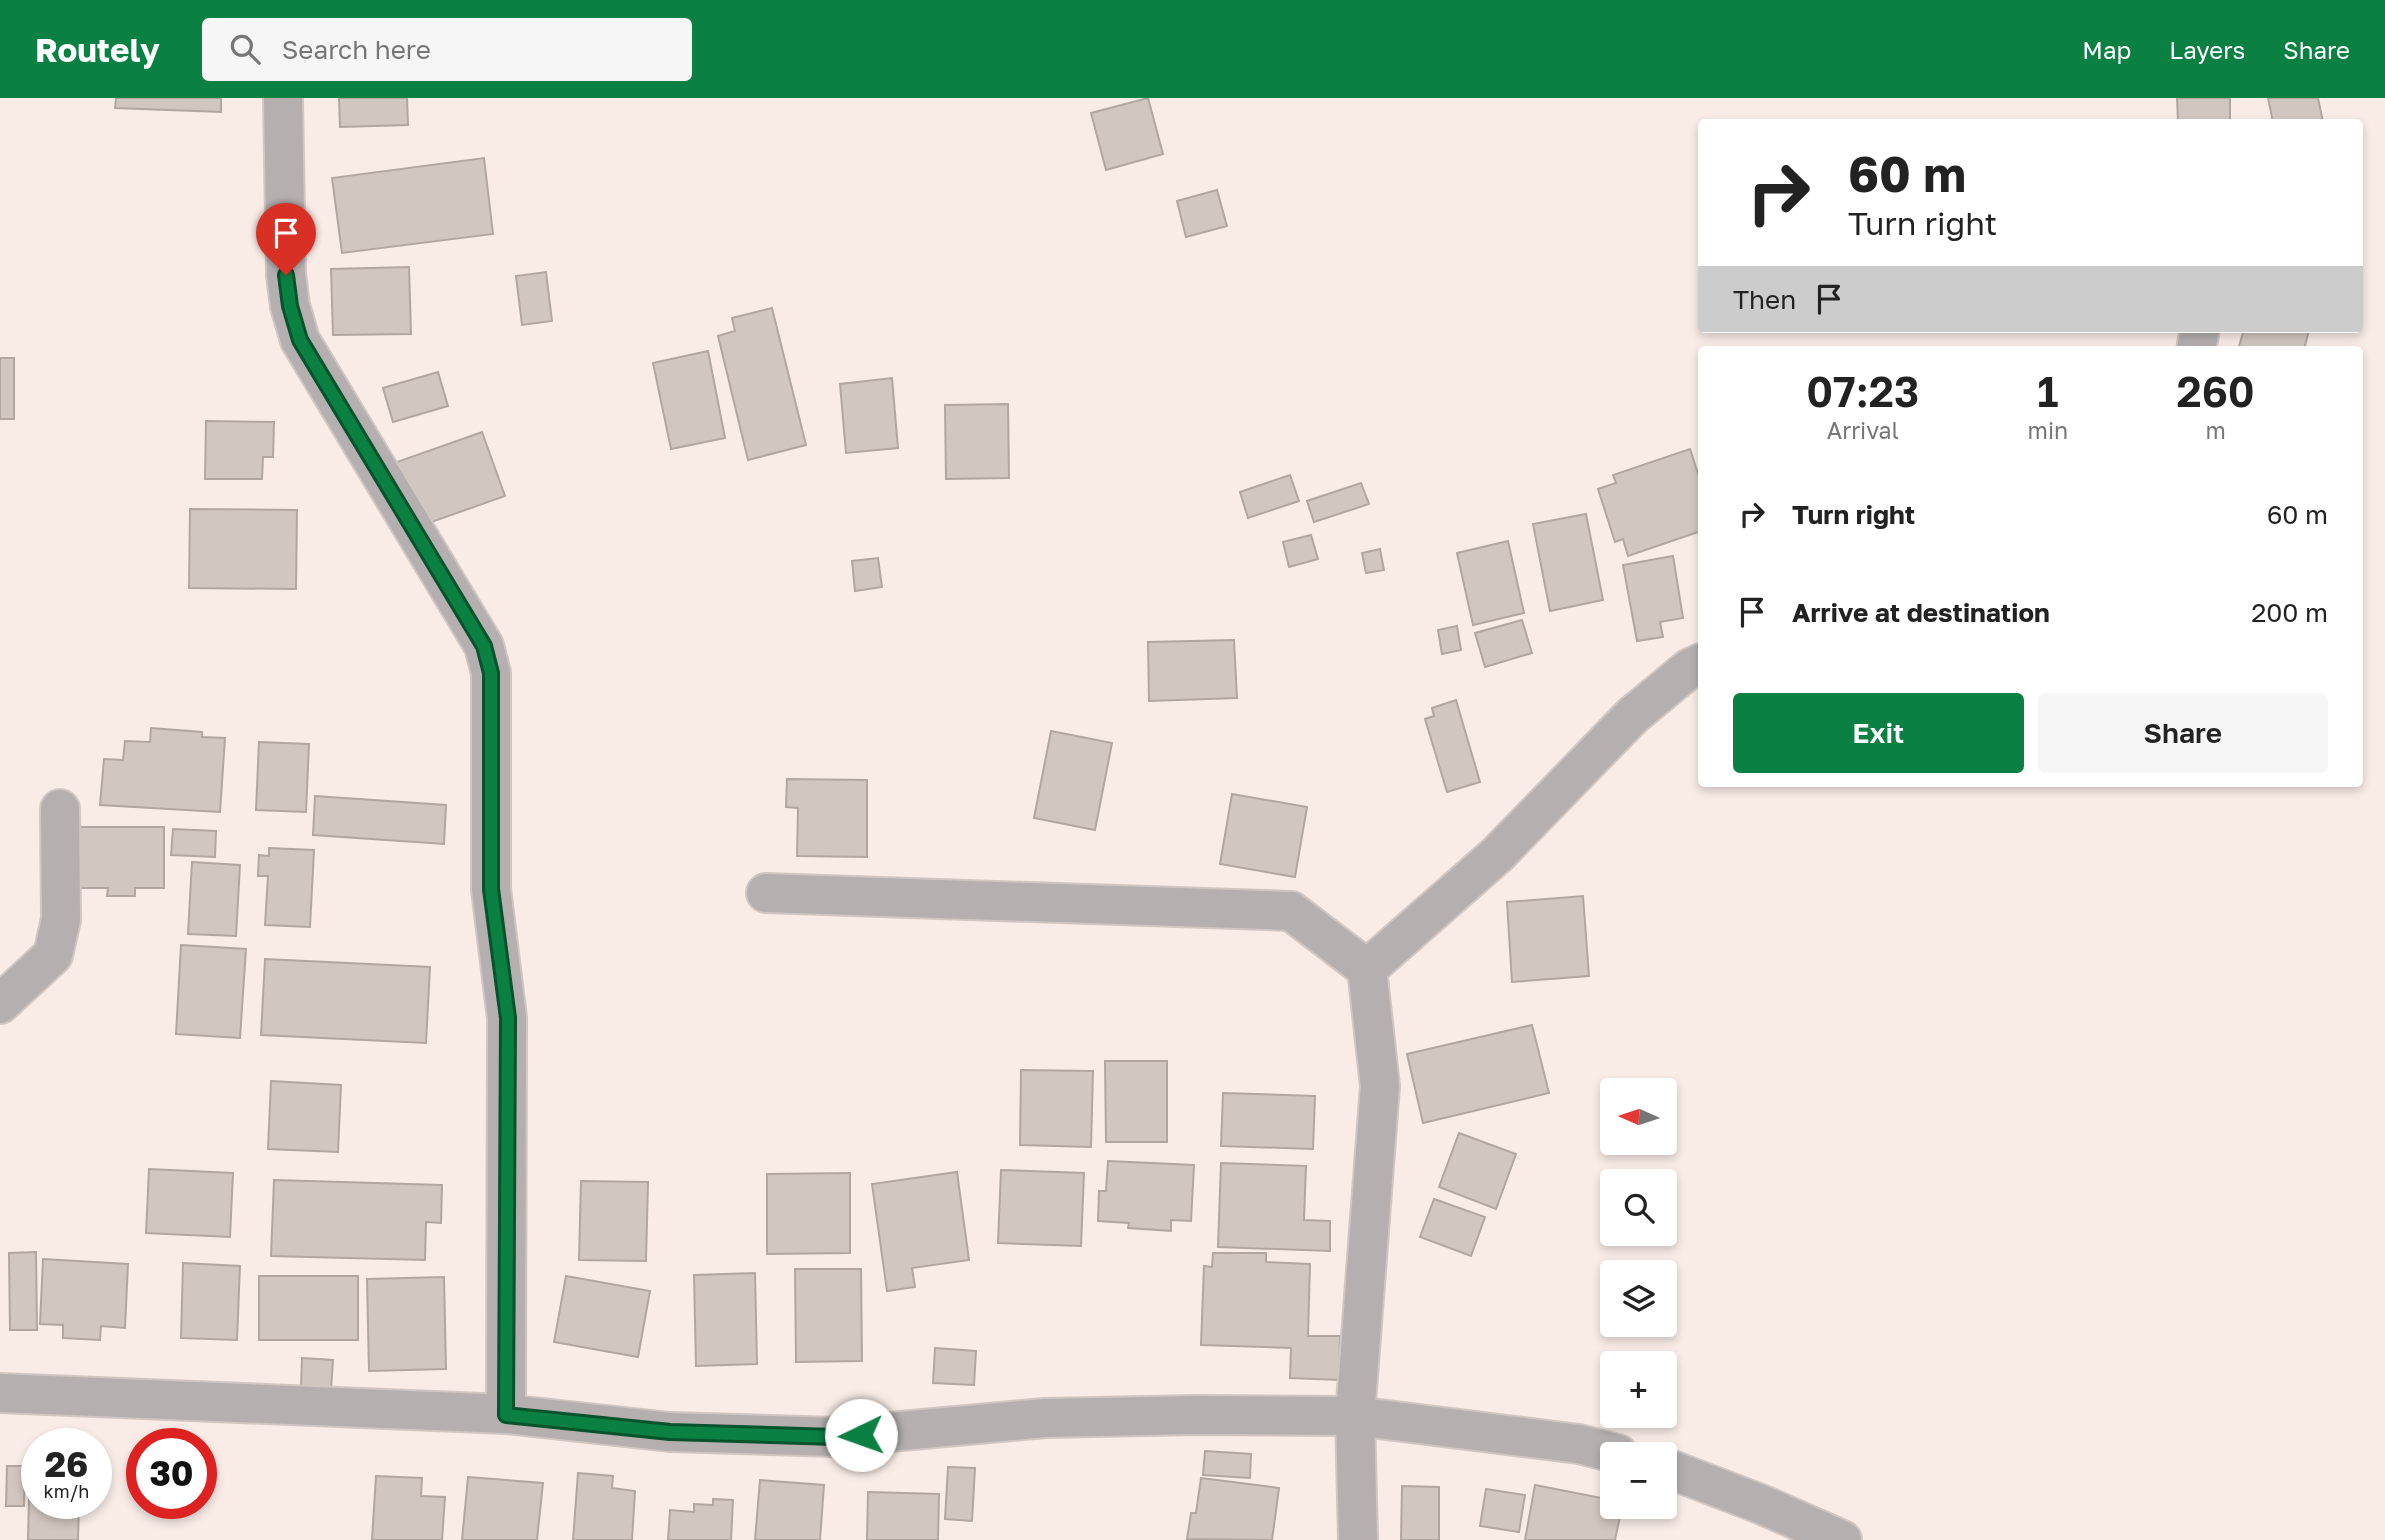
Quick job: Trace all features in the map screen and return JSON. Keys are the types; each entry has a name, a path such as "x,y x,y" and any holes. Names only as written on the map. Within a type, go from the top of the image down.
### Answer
{"street":[{"path":"284,98 286,275 290,306 300,340 484,646 491,673 491,889 508,1018 506,1415"},
{"path":"1367,969 1498,854 1632,716 1698,664"},
{"path":"0,1003 52,956 61,919 60,809"},
{"path":"766,893 1291,911 1367,969 1380,1086 1355,1416 1358,1540"},
{"path":"0,1393 506,1415 670,1432 835,1437 1045,1419 1196,1415 1355,1416 1579,1444 1600,1449"},
{"path":"1677,1472 1763,1505 1842,1540"}],"building":[{"path":"116,98 221,98 221,112 115,108"},
{"path":"339,98 407,98 408,125 340,127"},
{"path":"1148,98 1163,154 1106,170 1091,113"},
{"path":"2177,98 2230,98 2230,119 2178,119"},
{"path":"2268,98 2318,98 2322,119 2272,119"},
{"path":"484,158 493,234 342,253 332,178"},
{"path":"1217,190 1227,226 1186,237 1177,201"},
{"path":"409,267 411,334 333,335 331,269"},
{"path":"546,272 552,321 522,325 516,276"},
{"path":"772,308 806,445 748,460 718,336 735,331 732,318"},
{"path":"2243,333 2308,333 2305,346 2239,346"},
{"path":"708,351 725,438 671,449 653,363"},
{"path":"0,358 14,358 14,419 0,419"},
{"path":"438,372 448,406 393,422 383,388"},
{"path":"892,378 898,448 846,453 840,384"},
{"path":"1008,404 1009,478 946,479 945,405"},
{"path":"206,421 274,422 273,457 263,457 262,479 205,479"},
{"path":"482,432 505,496 420,526 397,462"},
{"path":"1690,449 1698,474 1698,532 1628,556 1623,539 1615,542 1598,489 1616,483 1613,475"},
{"path":"1290,475 1299,501 1248,518 1240,492"},
{"path":"1361,483 1369,504 1314,522 1307,501"},
{"path":"190,509 297,510 296,589 189,588"},
{"path":"1586,514 1603,600 1550,611 1533,524"},
{"path":"1311,535 1318,559 1289,567 1283,542"},
{"path":"1508,541 1524,613 1473,625 1457,553"},
{"path":"1380,549 1384,570 1366,573 1362,553"},
{"path":"1673,556 1683,618 1660,622 1663,637 1637,641 1623,565"},
{"path":"878,558 882,587 855,591 852,561"},
{"path":"1522,620 1532,653 1485,667 1475,633"},
{"path":"1457,626 1461,650 1442,654 1438,630"},
{"path":"1234,640 1237,698 1149,701 1148,642"},
{"path":"1456,700 1480,782 1447,792 1425,719 1434,716 1432,708"},
{"path":"151,728 202,732 202,737 225,738 220,812 100,805 104,759 123,760 125,741 150,742"},
{"path":"1051,731 1112,743 1095,830 1034,818"},
{"path":"259,742 309,744 306,812 256,810"},
{"path":"787,779 867,780 867,857 797,856 798,808 786,807"},
{"path":"1232,794 1307,807 1295,877 1220,864"},
{"path":"315,796 446,805 444,844 313,835"},
{"path":"79,827 164,827 164,888 135,888 135,896 107,896 108,888 79,888"},
{"path":"173,829 216,831 215,857 171,855"},
{"path":"269,848 314,850 310,927 265,925 268,876 258,876 259,855 269,856"},
{"path":"192,862 240,865 236,936 188,934"},
{"path":"1583,896 1589,976 1512,982 1507,902"},
{"path":"181,945 246,949 240,1038 176,1034"},
{"path":"265,959 430,967 426,1043 261,1035"},
{"path":"1532,1025 1549,1093 1423,1123 1407,1054"},
{"path":"1105,1061 1167,1061 1167,1142 1106,1142"},
{"path":"1021,1070 1093,1071 1091,1147 1020,1145"},
{"path":"271,1081 341,1085 338,1152 268,1149"},
{"path":"1223,1093 1315,1096 1313,1149 1221,1146"},
{"path":"1459,1133 1516,1154 1496,1209 1439,1187"},
{"path":"1108,1161 1194,1165 1191,1221 1171,1220 1171,1231 1128,1228 1129,1223 1098,1221 1099,1191 1106,1191"},
{"path":"1221,1163 1306,1166 1304,1220 1330,1221 1330,1251 1218,1247"},
{"path":"149,1169 233,1173 230,1237 146,1233"},
{"path":"1001,1170 1084,1173 1081,1246 998,1243"},
{"path":"957,1172 969,1260 912,1268 915,1287 887,1291 872,1184"},
{"path":"850,1173 850,1253 767,1254 767,1174"},
{"path":"274,1180 442,1185 441,1223 426,1222 425,1260 271,1256"},
{"path":"581,1181 648,1182 646,1261 579,1260"},
{"path":"1434,1199 1485,1217 1471,1256 1420,1237"},
{"path":"36,1252 37,1330 10,1330 9,1253"},
{"path":"1213,1253 1266,1253 1266,1262 1310,1264 1308,1336 1340,1336 1339,1380 1290,1378 1291,1348 1201,1345 1204,1266 1212,1267"},
{"path":"43,1259 128,1264 125,1328 101,1326 100,1340 63,1338 63,1325 40,1324"},
{"path":"183,1263 240,1266 237,1340 181,1338"},
{"path":"795,1269 861,1269 862,1361 796,1362"},
{"path":"755,1273 757,1364 696,1366 694,1275"},
{"path":"259,1276 358,1276 358,1340 259,1340"},
{"path":"566,1276 650,1291 638,1357 554,1342"},
{"path":"444,1277 446,1369 369,1371 367,1279"},
{"path":"935,1348 976,1351 974,1385 933,1383"},
{"path":"302,1358 333,1360 331,1390 301,1388"},
{"path":"1205,1451 1251,1454 1250,1478 1203,1475"},
{"path":"7,1466 21,1466 21,1506 6,1506"},
{"path":"948,1467 975,1468 972,1521 945,1519"},
{"path":"578,1473 613,1476 612,1488 635,1491 632,1540 573,1540"},
{"path":"376,1476 422,1478 421,1496 445,1497 442,1540 372,1540"},
{"path":"468,1477 543,1483 537,1540 462,1540"},
{"path":"1201,1478 1279,1488 1272,1540 1187,1539 1191,1513 1196,1513"},
{"path":"760,1480 824,1485 820,1540 755,1540"},
{"path":"1535,1485 1600,1498 1600,1519 1619,1519 1615,1540 1525,1540"},
{"path":"1402,1486 1439,1487 1439,1540 1401,1540"},
{"path":"1486,1489 1525,1495 1519,1532 1480,1526"},
{"path":"868,1492 939,1494 938,1540 867,1540"},
{"path":"713,1499 733,1500 731,1540 668,1540 670,1510 694,1512 694,1504 713,1505"},
{"path":"28,1519 79,1519 78,1540 28,1540"}],"route":[{"path":"286,275 290,306 300,340 484,646 491,673 491,889 508,1018 506,1415 670,1432 835,1437 861,1435"}]}
